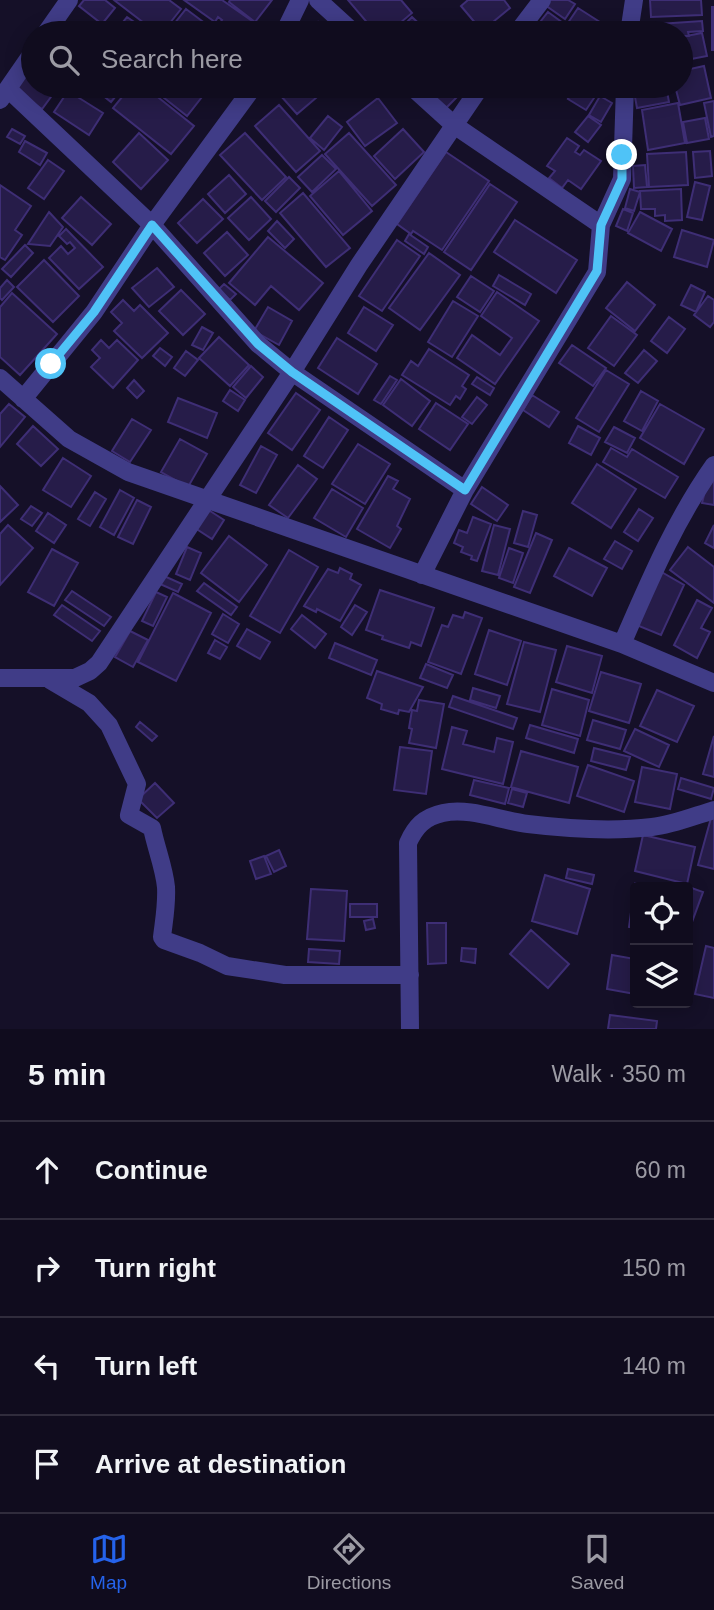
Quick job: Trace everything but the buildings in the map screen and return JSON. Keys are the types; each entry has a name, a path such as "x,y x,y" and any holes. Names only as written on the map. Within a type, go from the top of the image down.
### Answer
{"street":[{"path":"54,21 69,0"},
{"path":"290,21 300,0"},
{"path":"318,0 341,21"},
{"path":"526,21 542,0"},
{"path":"631,21 634,0"},
{"path":"21,70 4,95 152,225 258,344 292,372 465,490"},
{"path":"23,399 94,312 152,225 245,98"},
{"path":"424,98 454,125 601,225"},
{"path":"0,678 75,678 99,663 292,372 359,265 473,98"},
{"path":"422,575 465,490 597,271 601,225 622,179 625,98"},
{"path":"0,378 69,439 128,472 622,644 714,683"},
{"path":"622,644 662,552 700,484 714,465"},
{"path":"49,679 89,703 109,725 128,762 137,784 129,815 152,828 162,866 166,887 162,937 164,940 226,966 285,975 410,975"},
{"path":"410,1029 408,843 415,827 428,818 444,813 463,812 525,824 597,831 654,827 714,810"}],"route":[{"path":"51,364 94,312 152,225 258,344 292,372 465,490 597,271 601,225 622,179 622,155"}]}
